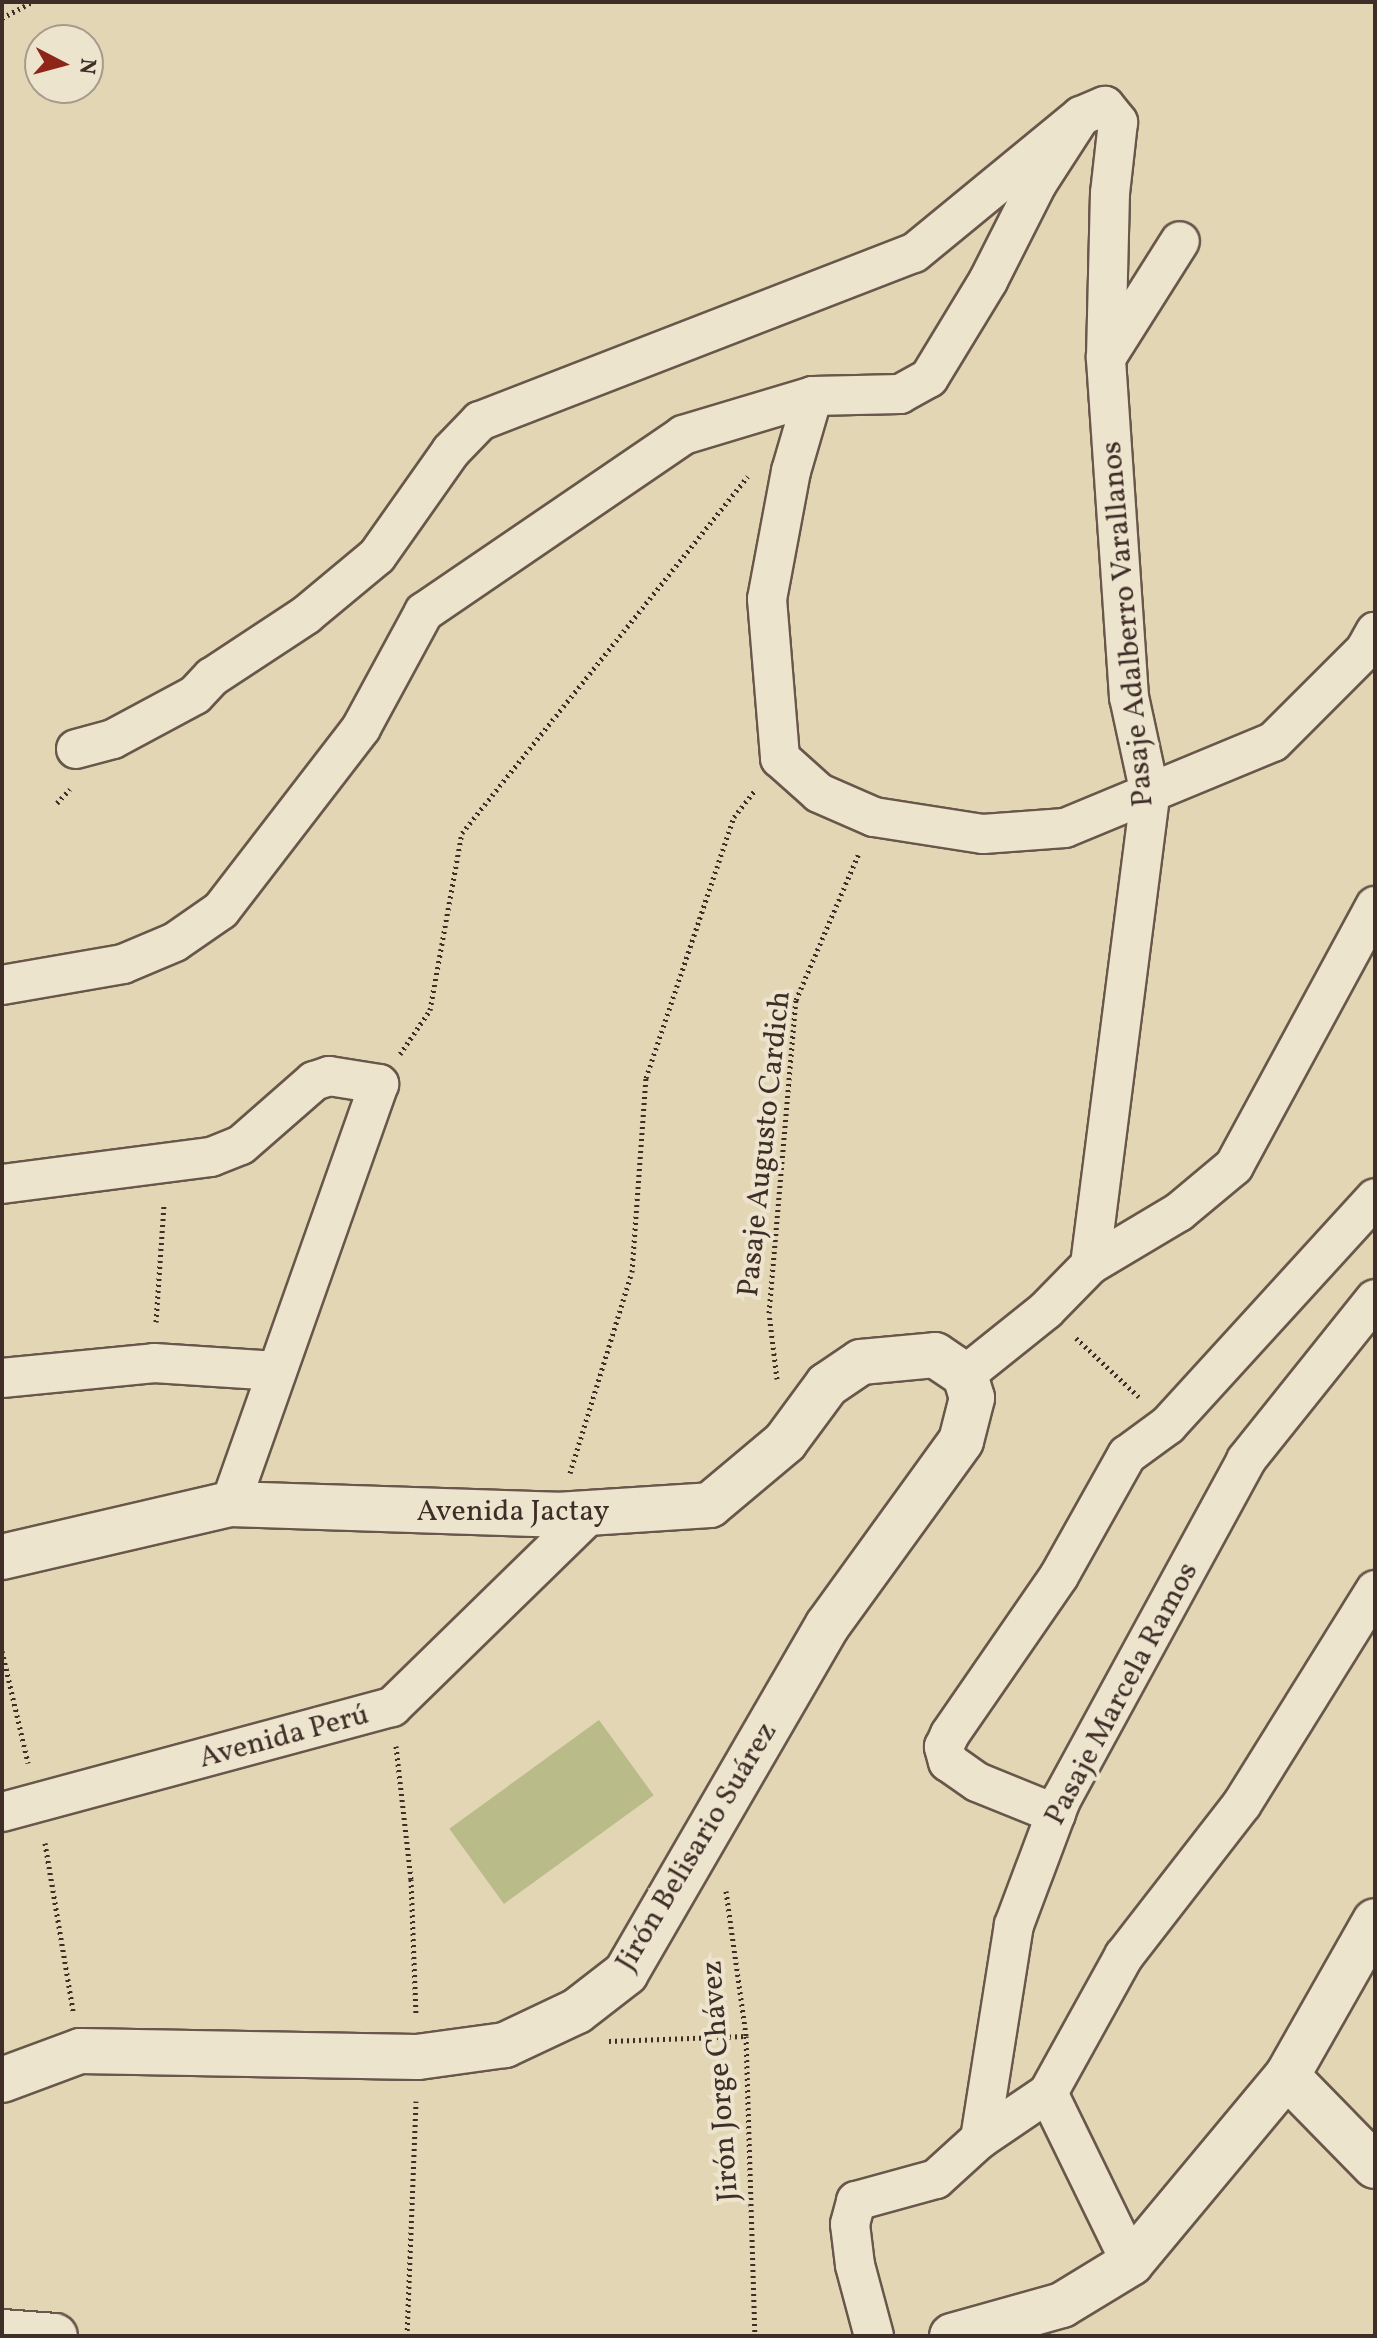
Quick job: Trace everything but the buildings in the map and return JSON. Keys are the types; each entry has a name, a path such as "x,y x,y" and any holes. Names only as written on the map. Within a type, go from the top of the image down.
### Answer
{"street":[{"name":"Pasaje Adalberro Varallanos","path":"1081,116 1105,106 1118,122 1110,193 1106,358 1129,697 1150,794 1090,1265"},
{"path":"2,985 123,964 175,942 221,910 361,728 424,612 683,435 813,396 900,394 929,378 1081,116"},
{"path":"76,749 113,739 195,695 212,677 306,615 377,556 451,451 480,421 914,253 1081,116"},
{"path":"1106,358 1180,241"},
{"path":"813,396 791,471 767,599 780,758 819,793 874,817 983,834 1065,828 1273,742 1365,650 1375,632"},
{"path":"965,1375 1046,1310 1090,1265 1179,1212 1234,1166 1375,906"},
{"path":"2,1184 211,1157 241,1145 314,1081 329,1076 379,1084 230,1504"},
{"path":"1056,1814 977,1782 948,1762 944,1747 950,1734 1059,1576 1127,1455 1168,1425 1375,1198"},
{"name":"Pasaje Marcela Ramos","path":"980,2139 1014,1925 1056,1814 1246,1460 1375,1299"},
{"name":"Avenida Jactay","path":"2,1557 230,1504 573,1514 710,1505 785,1442 827,1385 861,1362 935,1355 965,1375"},
{"path":"2,1378 154,1363 204,1362 277,1371"},
{"name":"Jirón Belisario Suárez","path":"2,2080 80,2051 417,2057 505,2045 577,2011 626,1973 717,1823 827,1626 961,1441 972,1398 965,1375"},
{"name":"Avenida Perú","path":"20,1808 392,1707 573,1514"},
{"path":"874,2336 855,2265 850,2224 856,2201 936,2179 980,2139 1048,2093 1124,1956 1242,1804 1375,1590"},
{"path":"952,2336 1062,2305 1131,2263 1287,2076 1375,1921"},
{"path":"1287,2076 1375,2166"},
{"path":"1048,2093 1131,2263"},
{"path":"2,2332 55,2336"}],"path":[{"path":"2,18 32,2"},
{"path":"379,1084 430,1010 462,833 754,469"},
{"path":"573,1514 632,1272 646,1078 734,817 780,758"},
{"name":"Pasaje Augusto Cardich","path":"785,1442 769,1313 796,1000 874,817"},
{"path":"154,1363 167,1163"},
{"path":"2,1651 20,1808 80,2051"},
{"name":"Jirón Jorge Chávez","path":"717,1823 746,2036 755,2336"},
{"path":"595,2042 746,2036"}],"green space":[{"path":"599,1720 654,1795 504,1904 449,1829"}]}
